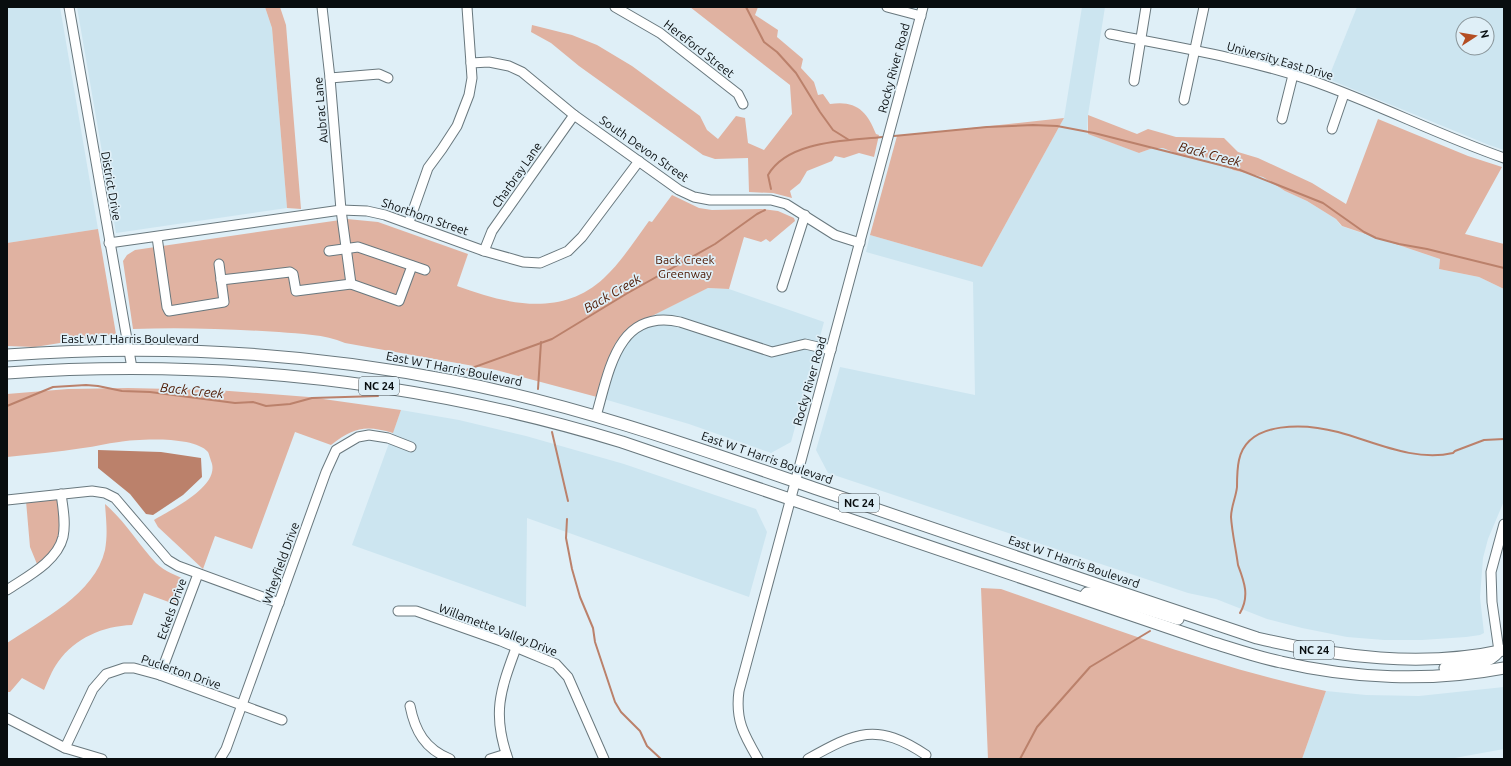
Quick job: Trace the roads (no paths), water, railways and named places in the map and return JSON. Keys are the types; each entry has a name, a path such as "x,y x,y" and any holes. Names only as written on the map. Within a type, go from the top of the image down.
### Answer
{"main road":[{"name":"East W T Harris Boulevard","path":"7,355 129,350 240,353 362,365 488,388 596,416 795,481 1227,628 1290,646 1367,657 1423,658 1502,650"},
{"name":"NC 24","path":"7,373 63,369 132,368 218,370 285,375 383,387 459,400 571,427 790,498 1083,598 1265,658 1325,670 1371,675 1431,676 1503,667"},
{"path":"1083,598 1087,593 1096,593 1210,628 1227,628"},
{"path":"1371,675 1436,670 1484,662 1492,659 1502,650"}],"street":[{"name":"District Drive","path":"69,7 132,368"},
{"path":"409,222 428,168 442,149 463,113 469,95 472,78 467,7"},
{"name":"Hereford Street","path":"615,7 660,33 738,94 743,104"},
{"path":"887,7 922,12"},
{"path":"1134,81 1146,7"},
{"path":"1184,100 1193,51 1204,7"},
{"name":"Aubrac Lane","path":"323,8 341,210 351,284"},
{"name":"Rocky River Road","path":"758,759 742,730 737,705 744,669 922,12"},
{"name":"University East Drive","path":"1110,34 1193,51 1294,75 1440,134 1504,158"},
{"name":"South Devon Street","path":"470,63 489,62 509,66 522,72 574,115 679,190 694,197 710,200 772,200 786,204 835,235 860,243"},
{"path":"330,78 379,74 388,78"},
{"path":"1282,119 1294,75"},
{"path":"1332,129 1344,94"},
{"name":"Charbray Lane","path":"484,251 492,231 574,115"},
{"name":"Shorthorn Street","path":"109,243 341,210 368,211 409,222 484,251 523,262 540,263 568,251 582,238 639,161"},
{"path":"782,287 805,215"},
{"path":"158,237 167,307 169,311 224,302 219,264"},
{"path":"328,251 358,247 425,270"},
{"path":"221,280 290,272 293,274 296,291 351,284 399,301 412,266"},
{"path":"596,416 617,348 630,332 653,322 662,320 680,322 772,352 805,344 831,350"},
{"name":"Wheyfield Drive","path":"220,759 226,749 336,450 358,437 369,435 388,438 411,447"},
{"path":"7,500 92,491 105,493 115,498 168,560 198,574 279,603"},
{"path":"7,590 55,554 62,538 64,524 61,494"},
{"path":"1502,650 1492,602 1491,572 1504,524"},
{"name":"Eckels Drive","path":"160,676 198,574"},
{"name":"Willamette Valley Drive","path":"398,611 416,611 547,659 562,669 573,686 604,759"},
{"path":"490,759 507,756 500,727 499,708 503,687 516,648"},
{"name":"Puclerton Drive","path":"65,748 93,689 106,674 115,670 134,668 282,720"},
{"path":"410,706 419,735 434,750 450,759"},
{"path":"7,718 65,748 102,759"},
{"path":"808,759 845,739 872,734 899,738 926,755"}],"waterway":[{"path":"746,7 764,42 777,52 796,73 833,130 849,140"},
{"name":"Back Creek","path":"894,136 987,127 1033,125 1057,126 1094,133 1240,170 1323,203 1364,232 1376,238 1504,268"},
{"name":"Back Creek","path":"771,189 768,175 777,163 789,155 820,144 883,137"},
{"name":"Back Creek","path":"458,373 552,339 626,294 715,244 765,210"},
{"path":"538,389 541,342"},
{"name":"Back Creek","path":"7,406 53,387 86,385 122,391 150,392 235,403 253,402 266,406 290,404 312,398 378,396"},
{"path":"1240,613 1245,601 1245,589 1238,565 1231,513 1237,487 1237,470 1239,460 1245,447 1254,437 1266,431 1281,428 1311,427 1338,432 1395,450 1424,455 1453,453 1484,440 1504,439"},
{"path":"552,432 568,501"},
{"path":"567,519 566,538 572,569 580,597 593,628 595,642 615,702 621,712 640,731 647,746 661,759"},
{"path":"1020,759 1037,727 1090,667 1150,631"}],"park label":[{"name":"Back Creek Greenway","path":"685,267"}]}
